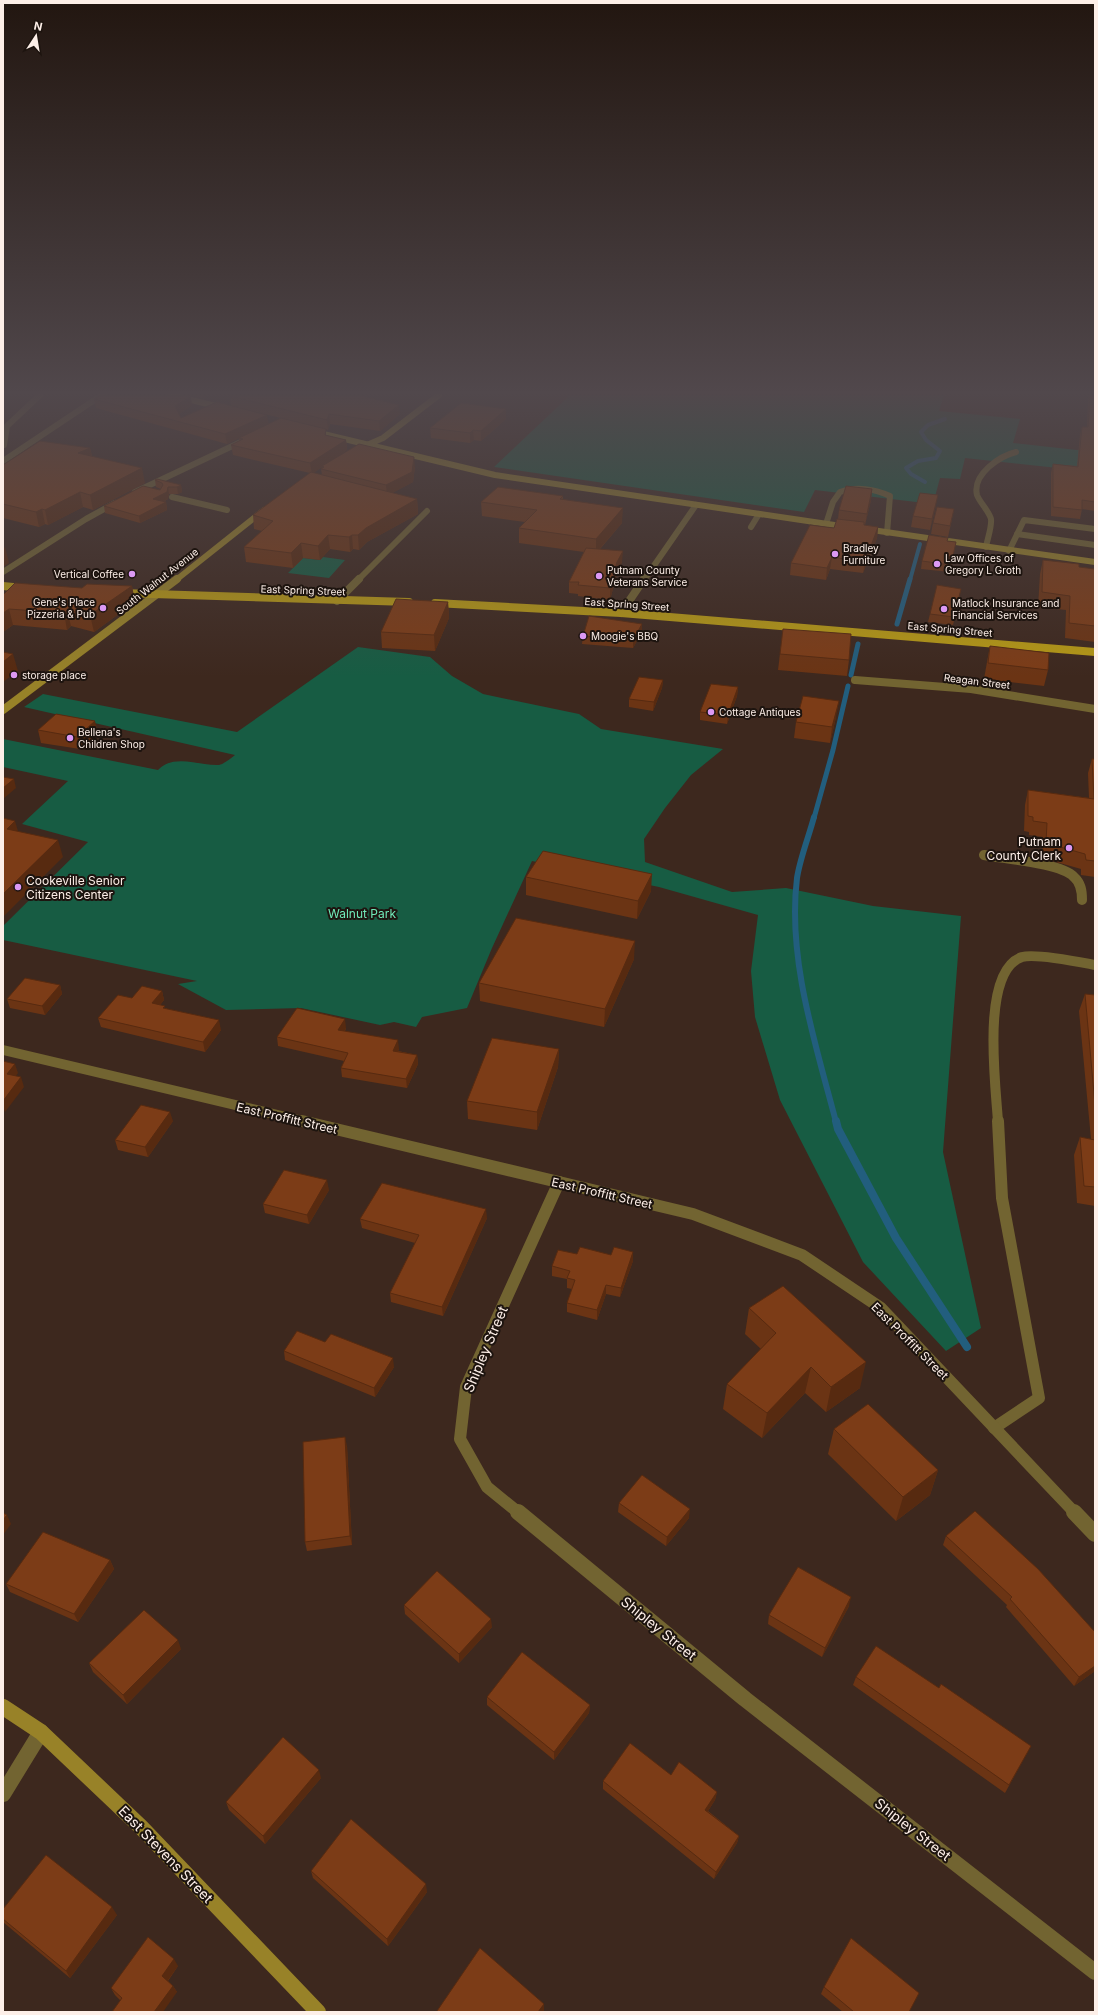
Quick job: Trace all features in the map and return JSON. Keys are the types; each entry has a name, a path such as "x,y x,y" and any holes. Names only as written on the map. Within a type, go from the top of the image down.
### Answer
{"main road":[{"path":"3,586 34,588"},
{"name":"East Spring Street","path":"110,593 337,601 414,602"},
{"name":"East Spring Street","path":"428,602 621,613 1049,647 1095,652"}],"street":[{"path":"129,495 141,489"},
{"path":"146,489 154,492"},
{"path":"593,489 1095,562"},
{"path":"855,489 874,491 890,496 891,501 887,532"},
{"path":"826,524 836,495 842,491 855,489"},
{"path":"978,489 977,494 990,520 986,547"},
{"path":"172,497 227,510"},
{"path":"3,572 86,519 123,498"},
{"name":"South Walnut Avenue","path":"3,710 157,595 250,520 273,504"},
{"path":"621,613 696,505"},
{"path":"337,601 427,511 419,509"},
{"path":"751,527 759,514"},
{"path":"1009,550 1024,520 1095,529"},
{"path":"1018,534 1095,545"},
{"name":"Reagan Street","path":"855,680 972,689 1095,709"},
{"path":"984,855 1062,868 1073,874 1080,883 1082,900"},
{"path":"994,1428 1039,1398 1002,1198 993,1021 999,983 1009,966 1022,957 1047,957 1095,965"},
{"name":"East Proffitt Street","path":"3,1050 693,1214 802,1255 880,1308 1095,1534"},
{"name":"Shipley Street","path":"559,1182 466,1387 460,1439 487,1487 745,1699 1095,1972"},
{"name":"East Stevens Street","path":"3,1707 41,1732 141,1827 318,2012"},
{"path":"3,1794 41,1732"}],"green space":[{"path":"646,489 937,489 933,504 815,490 804,512"},
{"path":"323,557 345,560 329,578 288,573 303,558 320,560"},
{"name":"Walnut Park","path":"358,647 430,657 452,676 483,694 579,714 601,729 723,749 691,775 665,808 644,839 645,862 732,892 786,888 873,906 961,916 943,1152 981,1328 946,1351 863,1262 780,1100 755,1017 751,971 758,915 659,887 532,861 492,948 467,1008 422,1017 416,1027 394,1022 380,1025 301,1008 226,1010 178,984 197,981 3,940 3,926 88,842 22,824 68,781 3,767 3,739 158,770 164,765 179,761 219,765 235,755 24,707 43,694 237,732"}],"building":[{"path":"3,489 101,489 90,495 80,492 45,510 42,509 36,512 3,504"},
{"path":"137,489 168,489 167,492 153,499 166,502 139,516 104,506"},
{"path":"288,489 378,489 417,499 366,528 358,535 352,535 349,537 328,535 318,546 301,543 291,553 244,547 273,521 253,515"},
{"path":"496,489 513,489 563,496 560,499 623,508 596,539 519,528 537,510 481,502"},
{"path":"845,489 872,489 867,514 839,510"},
{"path":"1053,489 1095,489 1095,502 1082,500 1082,510 1053,507"},
{"path":"920,493 938,495 932,519 913,516"},
{"path":"937,507 954,509 950,526 933,523"},
{"name":"Bradley Furniture","path":"837,519 864,522 864,525 878,527 865,562 832,557 827,568 791,563 810,525 834,528"},
{"name":"Law Offices of Gregory L Groth","path":"929,535 948,538 947,541 956,542 951,565 922,561"},
{"name":"Putnam County Veterans Service","path":"586,548 623,551 617,562 610,588 578,585 579,582 569,582"},
{"path":"1043,560 1079,564 1079,567 1095,569 1095,626 1069,623 1070,596 1042,592"},
{"path":"15,583 82,588 87,584 132,586 90,615 67,610 64,613 9,609 3,613 3,595"},
{"name":"Matlock Insurance and Financial Services","path":"937,585 961,589 954,617 930,614"},
{"path":"396,599 448,602 434,635 381,632"},
{"path":"589,616 642,624 633,640 583,636"},
{"path":"783,629 851,634 849,660 780,654"},
{"path":"990,646 1049,653 1048,670 988,663"},
{"path":"3,652 13,654 3,662"},
{"path":"639,677 663,680 654,702 629,699"},
{"path":"711,684 738,687 728,715 700,712"},
{"path":"803,696 839,701 832,727 796,722"},
{"path":"56,714 95,721 77,737 38,730"},
{"path":"1092,759 1095,759 1095,861 1086,860 1085,854 1046,843 1047,823 1033,821 1033,817 1028,816 1028,790 1094,799"},
{"path":"3,777 14,779 3,788"},
{"path":"3,818 15,821 7,829 58,840 3,894"},
{"path":"543,851 652,874 638,901 526,877"},
{"path":"516,918 635,941 605,1009 479,983"},
{"path":"25,978 60,985 42,1006 7,999"},
{"path":"142,986 162,991 152,1003 165,1006 163,1008 219,1020 203,1042 98,1018 118,995 132,998"},
{"path":"1085,994 1095,995 1095,1105"},
{"path":"297,1008 345,1019 338,1030 398,1040 393,1051 417,1055 406,1079 341,1068 348,1053 277,1037"},
{"path":"492,1038 559,1049 537,1112 467,1101"},
{"path":"3,1061 15,1064 7,1074 21,1077 3,1101"},
{"path":"141,1105 170,1112 145,1147 115,1140"},
{"path":"1080,1137 1095,1140 1095,1187 1084,1186"},
{"path":"284,1170 327,1180 307,1215 263,1204"},
{"path":"382,1183 486,1209 442,1307 390,1293 419,1235 360,1219"},
{"path":"580,1247 611,1255 614,1247 633,1252 621,1288 606,1285 597,1310 567,1303 575,1280 567,1278 570,1271 552,1266 558,1250 577,1254"},
{"path":"783,1286 866,1362 831,1387 811,1367 767,1413 727,1384 776,1333 749,1308"},
{"path":"297,1331 325,1342 331,1334 393,1358 374,1388 284,1351"},
{"path":"868,1404 938,1470 903,1497 834,1429"},
{"path":"345,1437 350,1536 305,1542 303,1442"},
{"path":"642,1475 690,1509 667,1537 619,1503"},
{"path":"975,1511 1038,1569 1095,1632 1095,1666 1079,1677 1010,1599 1012,1597 946,1536"},
{"path":"3,1513 7,1515 3,1520"},
{"path":"43,1532 110,1560 74,1614 6,1584"},
{"path":"798,1567 851,1597 825,1648 769,1615"},
{"path":"437,1571 491,1619 459,1654 404,1605"},
{"path":"144,1610 178,1640 123,1695 89,1663"},
{"path":"876,1646 939,1688 941,1684 1031,1746 1009,1785 856,1677"},
{"path":"522,1652 590,1705 554,1752 487,1697"},
{"path":"283,1737 319,1770 263,1836 226,1802"},
{"path":"630,1743 671,1775 679,1762 717,1792 705,1810 739,1836 716,1872 603,1781"},
{"path":"351,1819 426,1884 387,1939 311,1871"},
{"path":"46,1855 112,1907 66,1971 3,1919 3,1909"},
{"path":"148,1937 174,1959 162,1976 173,1986 154,2012 112,2012 122,1998 111,1988"},
{"path":"851,1938 919,1993 909,2012 854,2012 824,1987"},
{"path":"480,1948 544,2004 538,2012 437,2011"}],"waterway":[{"path":"910,580 920,544"},
{"path":"897,624 910,579"},
{"path":"851,675 858,644"},
{"path":"814,818 833,750 848,686"},
{"path":"814,817 798,870 795,909 796,939 805,1002 836,1122"},
{"path":"836,1121 838,1129 896,1238 967,1347"}],"place":[{"name":"Bradley Furniture","path":"835,554"},
{"name":"Law Offices of Gregory L Groth","path":"937,564"},
{"name":"Vertical Coffee","path":"132,574"},
{"name":"Putnam County Veterans Service","path":"599,576"},
{"name":"Gene's Place Pizzeria & Pub","path":"103,608"},
{"name":"Matlock Insurance and Financial Services","path":"944,609"},
{"name":"Moogie's BBQ","path":"583,636"},
{"name":"storage place","path":"14,675"},
{"name":"Cottage Antiques","path":"711,712"},
{"name":"Bellena's Children Shop","path":"70,738"},
{"name":"Putnam County Clerk","path":"1069,848"},
{"name":"Cookeville Senior Citizens Center","path":"18,887"}]}
